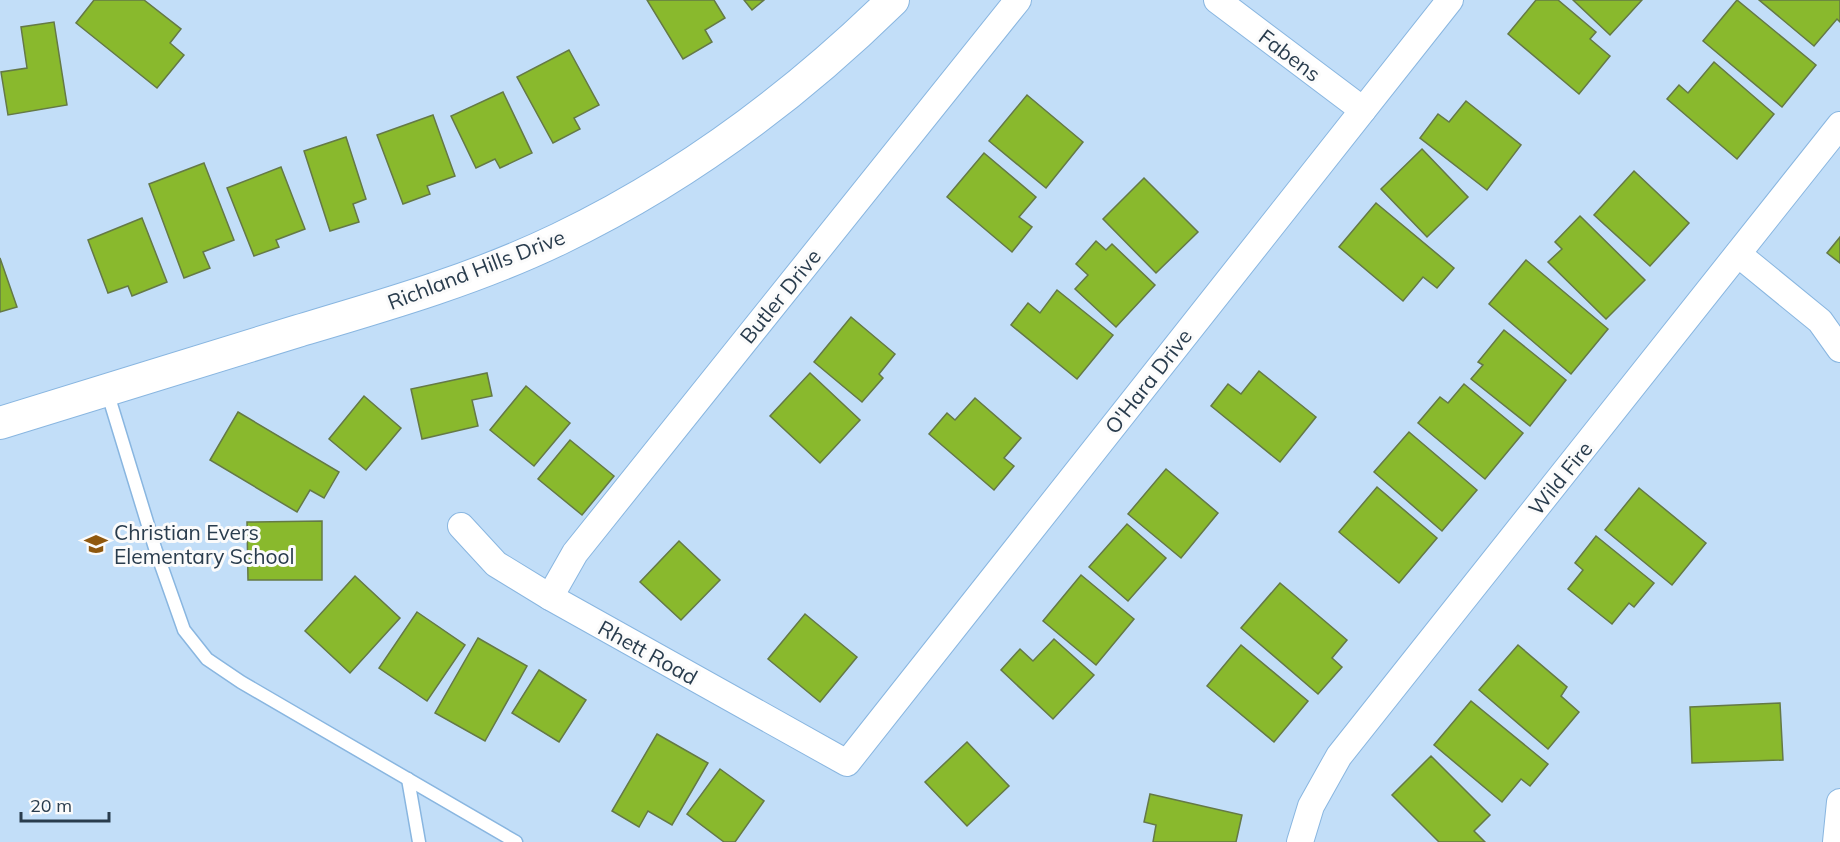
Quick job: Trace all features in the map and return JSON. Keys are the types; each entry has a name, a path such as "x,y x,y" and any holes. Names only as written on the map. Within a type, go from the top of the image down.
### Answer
{"street":[{"name":"Richland Hills Drive","path":"0,423 381,306 485,270 557,240 636,198 726,142 820,68 893,0"},
{"name":"Butler Drive","path":"550,597 575,553 1018,0"},
{"name":"Fabens","path":"1217,0 1363,110"},
{"name":"O'Hara Drive","path":"847,763 1450,0"},
{"name":"Wild Fire","path":"1300,842 1311,806 1339,756 1840,125"},
{"path":"1738,254 1820,321 1840,349"},
{"name":"Rhett Road","path":"461,526 496,564 550,597 847,763"},
{"path":"1836,842 1840,802"}],"lane":[{"path":"107,390 155,548 184,630 207,659 241,682 516,842"},
{"path":"408,779 418,842"}],"building":[{"path":"94,0 144,0 181,29 170,43 184,55 157,88 76,23"},
{"path":"647,0 714,0 725,18 705,30 712,42 683,59"},
{"path":"744,0 764,0 752,10"},
{"path":"1536,0 1558,0 1596,32 1590,39 1610,56 1579,94 1508,34"},
{"path":"1573,0 1642,0 1610,35"},
{"path":"1737,0 1816,65 1782,107 1703,41"},
{"path":"1759,0 1840,0 1840,22 1837,19 1814,46"},
{"path":"54,22 67,105 8,115 1,72 27,68 21,27"},
{"path":"569,50 599,105 574,118 580,129 553,143 517,77"},
{"path":"1714,62 1774,114 1737,159 1667,99 1679,85 1688,93"},
{"path":"503,92 532,153 500,168 495,159 476,168 451,116"},
{"path":"1027,95 1083,142 1046,188 989,141"},
{"path":"1466,101 1521,145 1487,190 1420,138 1438,114 1449,122"},
{"path":"433,115 455,176 427,186 430,194 403,204 377,135"},
{"path":"346,137 366,199 353,204 359,222 330,231 304,151"},
{"path":"1422,149 1468,197 1427,237 1381,189"},
{"path":"984,153 1036,197 1019,217 1032,227 1012,252 947,197"},
{"path":"204,163 234,240 203,252 210,268 184,278 149,184"},
{"path":"281,167 305,229 276,240 279,247 254,256 227,188"},
{"path":"1634,171 1689,223 1650,266 1594,215"},
{"path":"1144,178 1198,232 1156,273 1103,219"},
{"path":"1376,203 1454,268 1437,288 1423,277 1403,301 1339,247"},
{"path":"1580,216 1645,280 1606,319 1548,262 1562,249 1555,242"},
{"path":"142,218 167,282 132,296 128,286 108,293 88,240"},
{"path":"1840,237 1840,263 1827,253"},
{"path":"1096,241 1106,250 1112,244 1155,285 1116,327 1075,289 1088,275 1076,264"},
{"path":"0,258 17,307 0,312"},
{"path":"1526,260 1608,329 1571,374 1489,304"},
{"path":"1057,290 1113,335 1077,379 1011,325 1028,303 1040,313"},
{"path":"851,317 895,354 879,374 883,378 862,402 814,362"},
{"path":"1504,330 1566,380 1530,426 1471,379 1483,365 1478,362"},
{"path":"1259,371 1316,417 1280,462 1211,406 1228,384 1241,394"},
{"path":"487,373 492,396 472,400 478,426 422,439 411,389"},
{"path":"810,373 860,420 820,463 770,416"},
{"path":"1464,384 1523,433 1485,479 1418,423 1440,397 1448,403"},
{"path":"526,386 570,423 534,466 490,430"},
{"path":"364,396 401,428 366,470 329,439"},
{"path":"975,398 1021,438 1004,458 1014,466 994,490 929,434 947,413 955,420"},
{"path":"238,412 339,472 324,498 310,490 297,512 210,460"},
{"path":"1409,432 1477,490 1442,531 1374,472"},
{"path":"570,440 614,476 582,515 538,479"},
{"path":"1166,469 1218,513 1181,558 1128,514"},
{"path":"1377,487 1437,538 1399,583 1339,532"},
{"path":"1639,488 1706,543 1672,585 1605,530"},
{"path":"322,521 322,580 248,580 247,522"},
{"path":"1127,524 1166,558 1128,601 1089,567"},
{"path":"1596,536 1654,583 1634,607 1629,603 1612,624 1568,589 1583,570 1575,563"},
{"path":"679,541 720,580 681,620 640,582"},
{"path":"1081,575 1134,619 1096,665 1043,621"},
{"path":"355,576 400,618 350,673 305,631"},
{"path":"1280,583 1347,640 1332,658 1342,667 1318,694 1241,628"},
{"path":"417,612 465,645 427,701 379,668"},
{"path":"805,614 857,657 820,702 768,659"},
{"path":"478,638 527,666 485,741 435,713"},
{"path":"1054,639 1094,675 1053,719 1001,670 1020,649 1033,661"},
{"path":"1241,645 1308,701 1274,742 1207,686"},
{"path":"1518,645 1567,687 1561,696 1579,712 1548,749 1479,690"},
{"path":"539,670 586,700 559,742 512,713"},
{"path":"1471,701 1548,764 1530,786 1521,779 1502,802 1434,745"},
{"path":"1780,703 1783,760 1692,763 1690,707"},
{"path":"657,734 708,763 672,825 648,811 639,827 612,811"},
{"path":"967,742 1009,786 967,826 925,782"},
{"path":"1431,756 1490,815 1474,831 1485,842 1439,842 1392,795"},
{"path":"720,769 764,801 735,842 724,842 687,814"},
{"path":"1150,794 1242,815 1236,842 1153,842 1156,825 1144,822"}],"place":[{"name":"Christian Evers Elementary School","path":"96,544"}]}
